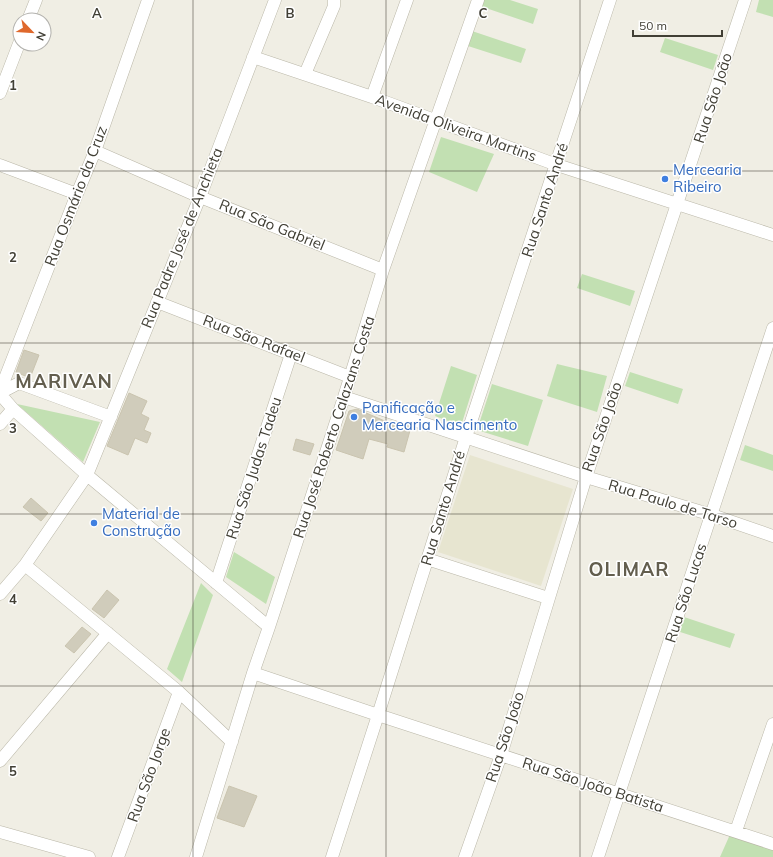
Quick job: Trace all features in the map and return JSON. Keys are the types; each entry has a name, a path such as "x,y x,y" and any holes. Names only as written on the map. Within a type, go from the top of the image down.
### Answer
{"street":[{"path":"31,12 36,0"},
{"name":"Rua Osmário da Cruz","path":"0,393 95,151 148,0"},
{"name":"Rua Padre José de Anchieta","path":"0,594 25,565 87,475 200,197 275,0"},
{"path":"305,74 334,6 334,0"},
{"path":"372,97 407,0"},
{"name":"Rua José Roberto Calazans Costa","path":"196,857 253,673 270,627 383,270 478,0"},
{"name":"Rua Santo André","path":"332,857 466,437 557,165 610,0"},
{"name":"Rua São João","path":"465,857 501,755 586,477 745,0"},
{"path":"0,93 16,52"},
{"name":"Avenida Oliveira Martins","path":"253,57 437,120 557,165 773,235"},
{"name":"Rua São Gabriel","path":"95,151 200,197 383,270"},
{"path":"0,165 77,194"},
{"name":"Rua São Rafael","path":"157,302 350,377"},
{"name":"Rua São Lucas","path":"598,857 773,328"},
{"name":"Rua São Judas Tadeu","path":"216,583 291,354"},
{"path":"111,417 19,383 0,393 13,409 87,475 270,627"},
{"name":"Rua Paulo de Tarso","path":"344,397 586,477 712,515 773,536"},
{"path":"0,424 13,409"},
{"path":"427,559 548,598"},
{"path":"25,565 179,692 232,742"},
{"path":"0,761 108,633"},
{"name":"Rua São João Batista","path":"253,673 773,844"},
{"name":"Rua São Jorge","path":"118,857 179,692"},
{"path":"736,831 773,724"},
{"path":"0,832 67,854 89,857"}],"shaded area":[{"path":"470,455 573,489 541,586 438,552"}],"green space":[{"path":"482,0 510,0 538,9 533,24 480,6"},
{"path":"759,0 773,0 773,17 756,12"},
{"path":"472,31 526,49 521,63 468,46"},
{"path":"665,38 718,55 713,70 660,52"},
{"path":"441,137 494,154 477,192 429,172"},
{"path":"582,274 635,291 630,306 577,288"},
{"path":"557,364 607,376 597,412 547,396"},
{"path":"451,366 477,375 461,426 435,416"},
{"path":"630,372 683,389 678,404 625,386"},
{"path":"492,384 543,400 528,446 477,430"},
{"path":"17,404 100,422 83,462"},
{"path":"745,445 773,455 773,471 740,460"},
{"path":"234,552 275,577 266,604 226,577"},
{"path":"201,583 213,595 182,682 167,669"},
{"path":"681,616 735,634 730,648 677,631"},
{"path":"732,830 773,844 773,857 720,857"}],"building":[{"path":"24,350 39,355 30,378 16,372"},
{"path":"129,393 147,401 141,414 149,418 144,430 151,433 147,443 135,438 128,455 107,446"},
{"path":"357,409 394,425 395,422 411,427 404,452 387,447 388,444 369,439 363,459 336,450 349,411"},
{"path":"296,439 314,444 310,455 293,450"},
{"path":"31,498 48,513 41,521 23,507"},
{"path":"107,590 119,600 104,618 92,609"},
{"path":"82,627 91,634 74,653 65,646"},
{"path":"229,786 257,796 244,827 217,818"}],"place":[{"name":"Mercearia Ribeiro","path":"665,179"},
{"name":"Panificação e Mercearia Nascimento","path":"354,417"},
{"name":"Material de Construção","path":"94,523"}],"district":[{"name":"MARIVAN","path":"64,381"},
{"name":"OLIMAR","path":"629,569"}]}
